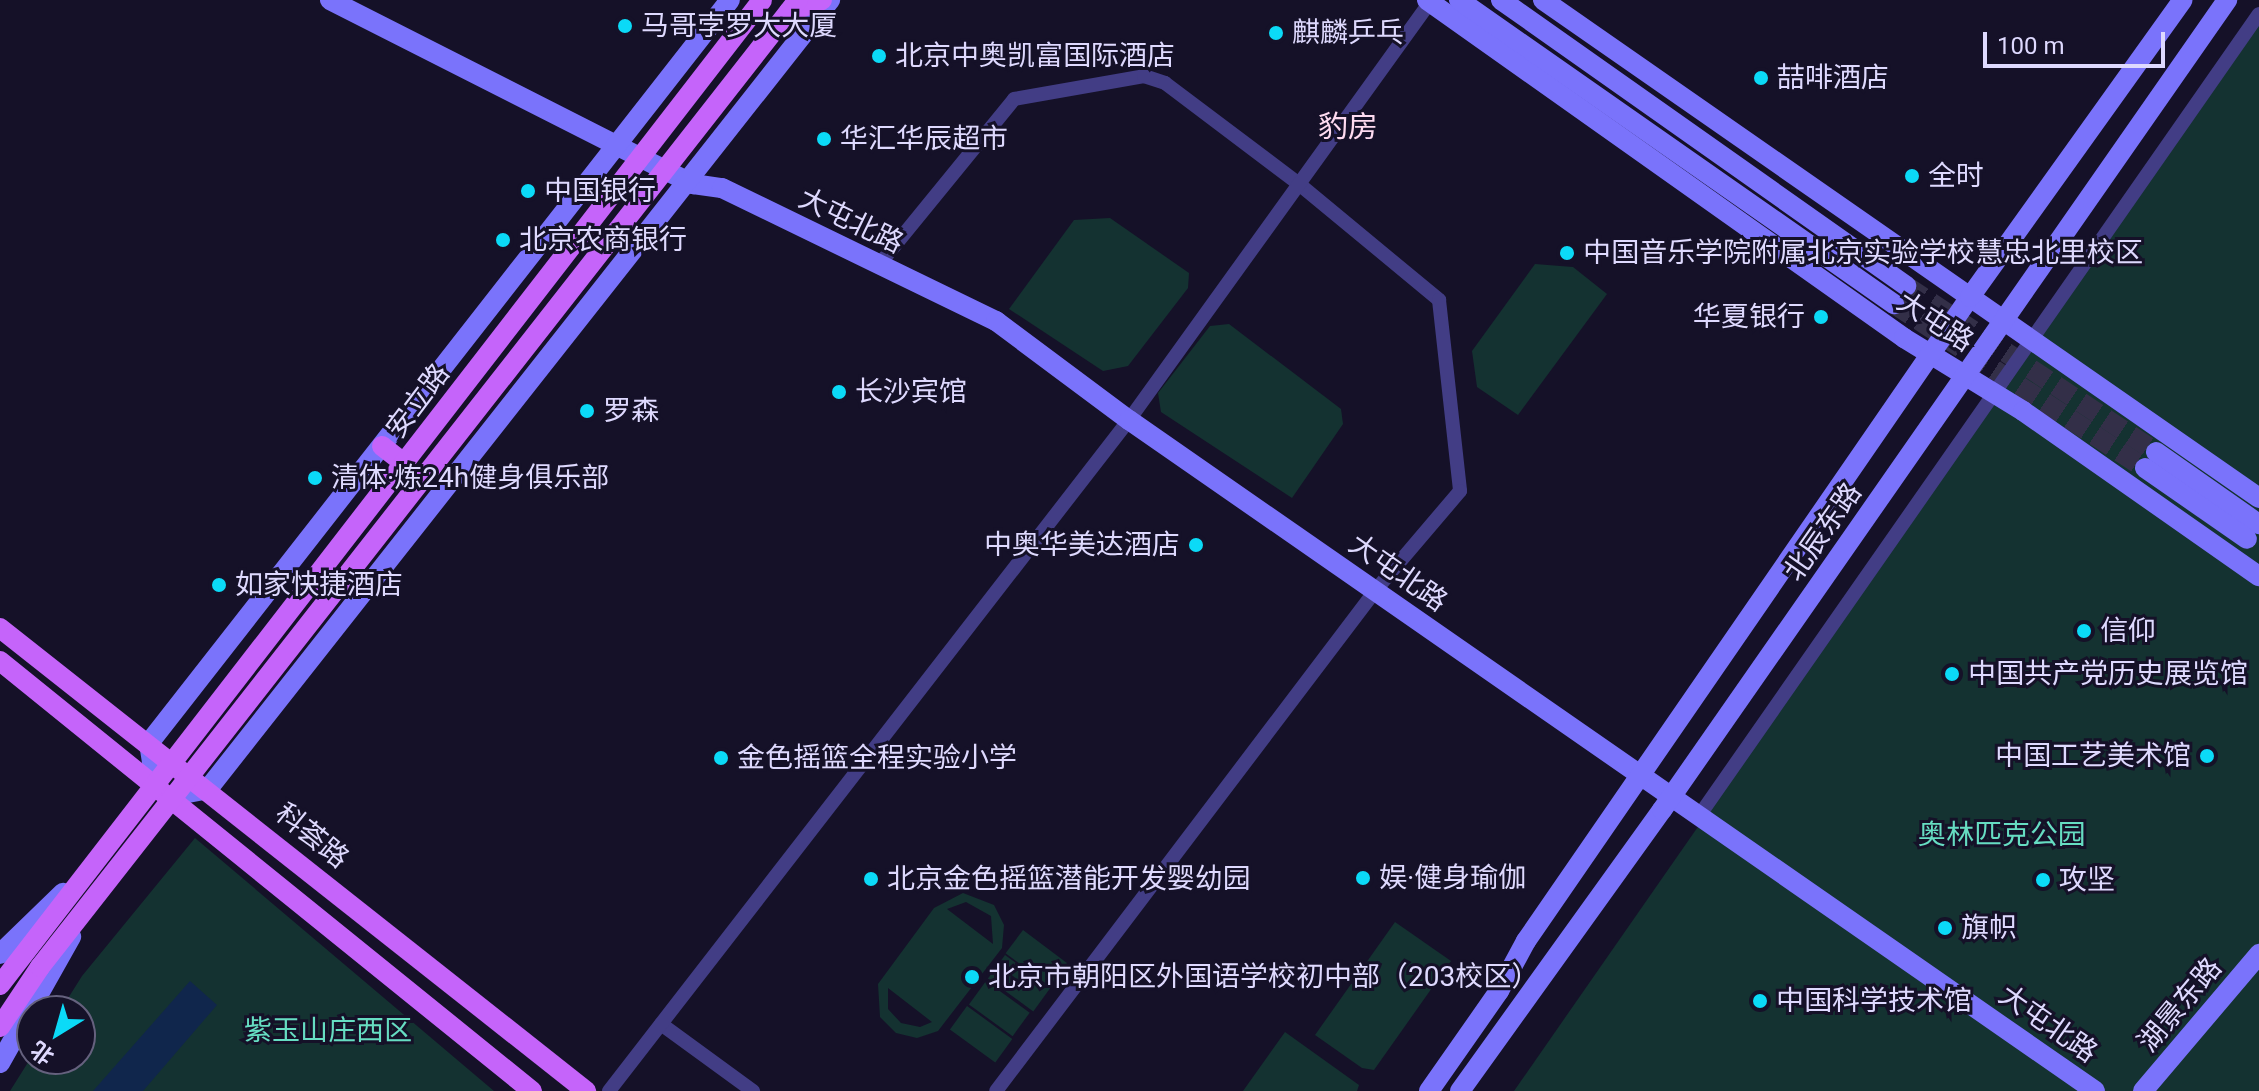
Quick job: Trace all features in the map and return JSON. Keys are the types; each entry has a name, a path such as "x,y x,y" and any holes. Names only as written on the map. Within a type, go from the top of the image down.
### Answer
{"main road":[{"name":"安立路","path":"0,985 762,0"},
{"path":"793,6 822,0"},
{"name":"安立路","path":"0,1027 89,903 173,797 200,783 793,6"},
{"path":"382,446 405,464"},
{"name":"科荟路","path":"0,628 172,760 586,1091"},
{"name":"科荟路","path":"0,661 155,781 532,1091"}],"street":[{"path":"330,0 617,145"},
{"name":"安立路","path":"149,743 730,0"},
{"name":"安立路","path":"200,783 830,0"},
{"name":"大屯路","path":"1459,0 1894,304"},
{"name":"大屯路","path":"1501,0 1906,286"},
{"name":"大屯路","path":"1543,0 2259,498"},
{"name":"北辰东路","path":"1429,1091 1970,297 2183,0"},
{"name":"北辰东路","path":"1460,1091 1671,798 2227,0"},
{"path":"609,1091 1129,420 1429,1"},
{"name":"大屯路","path":"1429,1 1931,354 1995,393 2259,576"},
{"path":"1699,816 2259,14"},
{"path":"878,266 1014,99 1042,91 1154,77 1299,184 1439,300 1460,491 1375,591 996,1091"},
{"name":"大屯北路","path":"617,145 686,181 722,188 996,321 1129,420 2095,1091"},
{"path":"2150,460 2253,532"},
{"path":"149,743 155,781"},
{"name":"安立路","path":"0,954 87,871"},
{"name":"安立路","path":"0,1063 89,903"},
{"name":"湖景东路","path":"2143,1091 2259,954"},
{"name":"湖景东路","path":"2160,1091 2259,974"},
{"path":"661,1024 753,1091"}],"green space":[{"name":"奥林匹克公园","path":"2259,21 2259,1091 1514,1091"},
{"path":"1110,218 1189,273 1188,288 1128,366 1103,371 1009,309 1074,220"},
{"path":"1535,264 1573,267 1607,294 1518,415 1477,387 1472,351"},
{"path":"1229,324 1341,409 1343,424 1292,498 1161,412 1158,393 1210,326"},
{"name":"紫玉山庄西区","path":"195,838 494,1091 10,1091 20,1075 96,1075 96,995 70,995 82,976"},
{"path":"963,893 994,905 1004,925 1002,948 938,1031 917,1038 896,1033 880,1017 878,984 934,908","holes":["966,902 991,916 993,944 947,909","888,988 932,1022 920,1027 901,1023 888,1009"]},
{"path":"1395,922 1451,961 1374,1070 1362,1068 1315,1035"},
{"path":"1023,930 1067,963 1049,986 1006,953"},
{"path":"1005,955 1050,988 1033,1011 988,978"},
{"path":"986,981 1030,1013 1013,1036 969,1004"},
{"path":"967,1006 1012,1039 995,1062 950,1029"},
{"path":"1285,1032 1359,1085 1357,1091 1243,1091"}],"water":[{"path":"190,981 217,1005 143,1091 93,1091"}],"tunnel":[{"path":"1906,286 2156,452"},
{"path":"1894,304 2145,468"}],"place":[{"name":"马哥孛罗大大厦","path":"625,26"},
{"name":"麒麟乒乓","path":"1276,33"},
{"name":"北京中奥凯富国际酒店","path":"879,56"},
{"name":"喆啡酒店","path":"1761,78"},
{"name":"华汇华辰超市","path":"824,139"},
{"name":"全时","path":"1912,176"},
{"name":"中国银行","path":"528,191"},
{"name":"北京农商银行","path":"503,240"},
{"name":"中国音乐学院附属北京实验学校慧忠北里校区","path":"1567,253"},
{"name":"华夏银行","path":"1821,317"},
{"name":"长沙宾馆","path":"839,392"},
{"name":"罗森","path":"587,411"},
{"name":"清体·炼24h健身俱乐部","path":"315,478"},
{"name":"中奥华美达酒店","path":"1196,545"},
{"name":"如家快捷酒店","path":"219,585"},
{"name":"信仰","path":"2084,631"},
{"name":"中国共产党历史展览馆","path":"1952,674"},
{"name":"中国工艺美术馆","path":"2207,756"},
{"name":"金色摇篮全程实验小学","path":"721,758"},
{"name":"娱·健身瑜伽","path":"1363,878"},
{"name":"北京金色摇篮潜能开发婴幼园","path":"871,879"},
{"name":"攻坚","path":"2043,880"},
{"name":"旗帜","path":"1945,928"},
{"name":"北京市朝阳区外国语学校初中部（203校区）","path":"972,977"},
{"name":"中国科学技术馆","path":"1760,1001"}],"district":[{"name":"豹房","path":"1348,127"}]}
